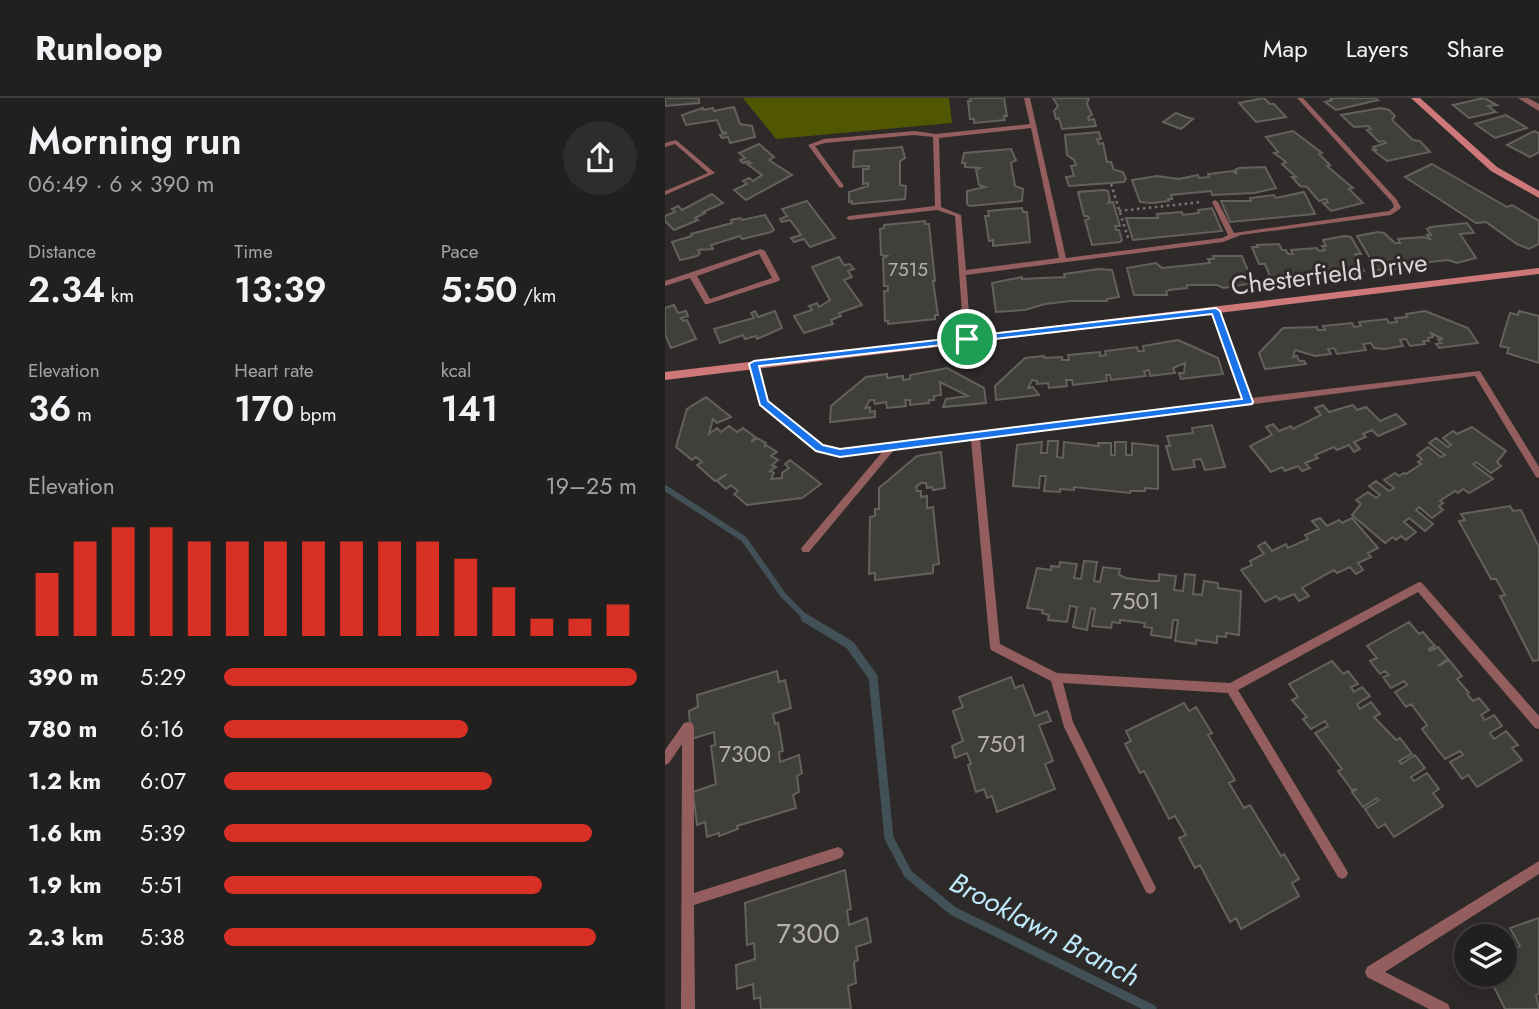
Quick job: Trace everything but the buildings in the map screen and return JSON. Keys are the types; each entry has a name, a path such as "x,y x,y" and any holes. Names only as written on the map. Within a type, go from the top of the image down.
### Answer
{"street":[{"path":"1415,98 1485,162 1539,195"},
{"path":"1522,98 1539,108"},
{"name":"Chesterfield Drive","path":"665,376 1539,271"}],"lane":[{"path":"1027,98 1063,260"},
{"path":"962,273 1223,240 1232,236 1391,213 1398,208 1395,201 1300,98"},
{"path":"841,186 811,145 824,141 914,133 936,135 1033,126"},
{"path":"936,135 938,208"},
{"path":"665,145 676,142 712,173 666,192"},
{"path":"1215,202 1232,236"},
{"path":"849,218 938,208 958,215 967,339"},
{"path":"665,284 692,274 761,251 776,279 708,302 692,274"},
{"path":"1216,311 1248,402"},
{"path":"754,364 764,403 820,448 840,453 1477,373 1539,475"},
{"path":"975,436 995,647 1056,678 1231,688 1419,586 1539,724"},
{"path":"806,549 891,447"},
{"path":"1056,678 1068,723 1150,888"},
{"path":"1231,688 1342,873"},
{"path":"665,759 688,727 688,1009"},
{"path":"688,901 838,853"},
{"path":"1443,1009 1372,972 1539,867"}],"path":[{"path":"1111,184 1132,252"},
{"path":"1119,211 1205,202"}],"green space":[{"path":"743,98 949,98 952,123 776,139"}],"waterway":[{"name":"Brooklawn Branch","path":"665,488 744,539 783,595 808,620"},
{"name":"Brooklawn Branch","path":"808,620 850,645 873,677 889,838 908,874 953,911 1152,1009"}],"route":[{"path":"1216,311 1248,402 840,453 820,448 764,403 754,364 967,339 1216,311"}]}
